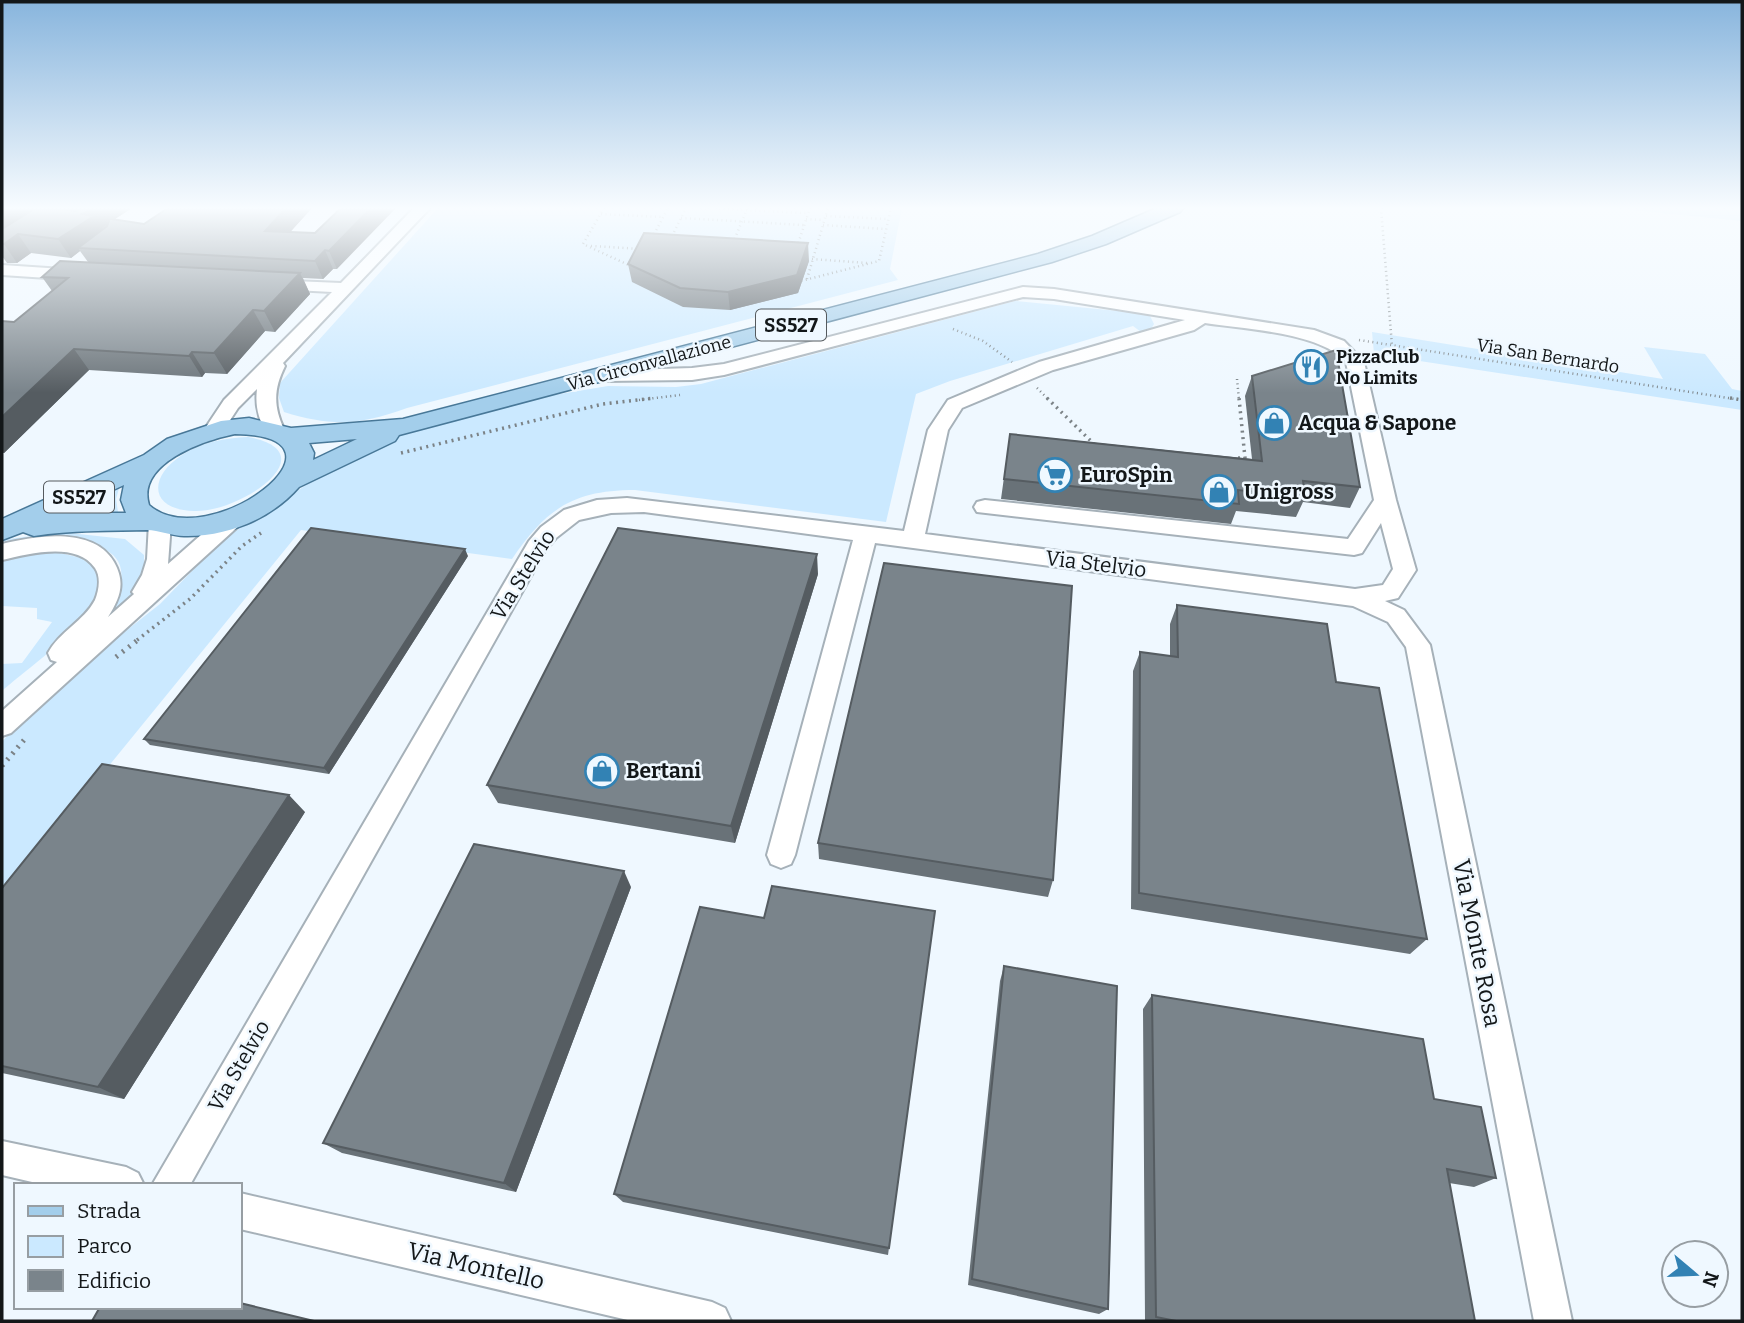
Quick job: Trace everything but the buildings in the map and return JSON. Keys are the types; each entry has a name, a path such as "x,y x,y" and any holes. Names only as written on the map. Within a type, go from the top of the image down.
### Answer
{"main road":[{"name":"Via Circonvallazione","path":"290,481 403,427 1001,270"},
{"name":"SS527","path":"2,531 214,430 256,426 282,432"},
{"name":"Via Circonvallazione","path":"282,432 403,427"},
{"path":"282,432 299,449 299,464 290,481"},
{"name":"SS527","path":"154,460 139,477 133,494 137,509 155,522"},
{"name":"SS527","path":"2,531 43,524 155,522 195,526 235,517 257,507 290,481"}],"street":[{"path":"2,270 63,274 79,270"},
{"path":"214,430 231,404 363,270"},
{"path":"251,283 346,288"},
{"name":"Via Stelvio","path":"171,1183 537,546 552,526 583,510 615,504 644,505 1355,598 1390,592 1405,570 1385,500 1355,362 1349,352 1338,344 1314,335 1054,294 1023,292 724,369 692,374 603,375"},
{"path":"1156,310 1162,323 1159,335"},
{"path":"914,540 938,430 955,404 1018,369 1188,327 1202,317"},
{"path":"282,432 264,402 265,385 283,354"},
{"path":"985,507 1354,547 1385,500"},
{"path":"2,726 235,517"},
{"path":"124,618 156,573 161,556 155,522"},
{"path":"781,855 866,534"},
{"path":"2,552 57,544 84,548 105,561 112,582 104,604 16,699 2,718"},
{"name":"Via Monte Rosa","path":"1355,598 1396,616 1418,645 1553,1321"},
{"path":"2,1158 116,1183"},
{"name":"Via Montello","path":"242,1211 712,1321"}],"path":[{"path":"807,279 809,270"},
{"path":"795,282 845,270"},
{"path":"1386,270 1392,346"},
{"path":"942,328 951,327 983,341 1018,369 1097,447 1084,446"},
{"name":"Via San Bernardo","path":"1349,338 1742,400"},
{"path":"1237,379 1246,469"},
{"path":"394,454 603,404 692,393"},
{"path":"1234,458 1245,458"},
{"path":"113,659 190,599 236,552 262,532"},
{"path":"2,766 27,737"}],"green space":[{"path":"382,270 891,270 898,280 361,421 332,422 284,412 279,398 280,383"},
{"path":"1015,301 1149,314 1154,324 1151,329 1141,332 1133,326 950,381 916,394 886,522 635,490 594,494 563,506 537,527 512,559 301,530 2,897 2,742 18,723 80,667 160,604 222,540 326,472 404,434 536,398 608,386 676,387 701,384"},
{"path":"1372,332 1663,379 1644,347 1705,354 1732,389 1742,391 1742,410 1374,354"},
{"path":"248,437 271,445 281,455 279,468 253,492 213,509 194,511 168,505 161,499 158,491 163,473 182,455 214,442"},
{"path":"120,485 116,499 118,512 58,516 60,512"},
{"path":"60,532 125,539 144,555 144,564 154,566 143,587 96,628 115,600 120,587 119,563 110,552 94,545 75,542 33,543 2,548 2,540"},
{"path":"56,552 81,558 98,570 100,586 96,600 74,629 2,691 2,664 22,663 52,622 37,619 37,608 2,606 2,558"}],"place":[{"name":"PizzaClub No Limits","path":"1311,367"},
{"name":"Acqua & Sapone","path":"1274,423"},
{"name":"EuroSpin","path":"1055,475"},
{"name":"Unigross","path":"1219,492"},
{"name":"Bertani","path":"602,771"}]}
